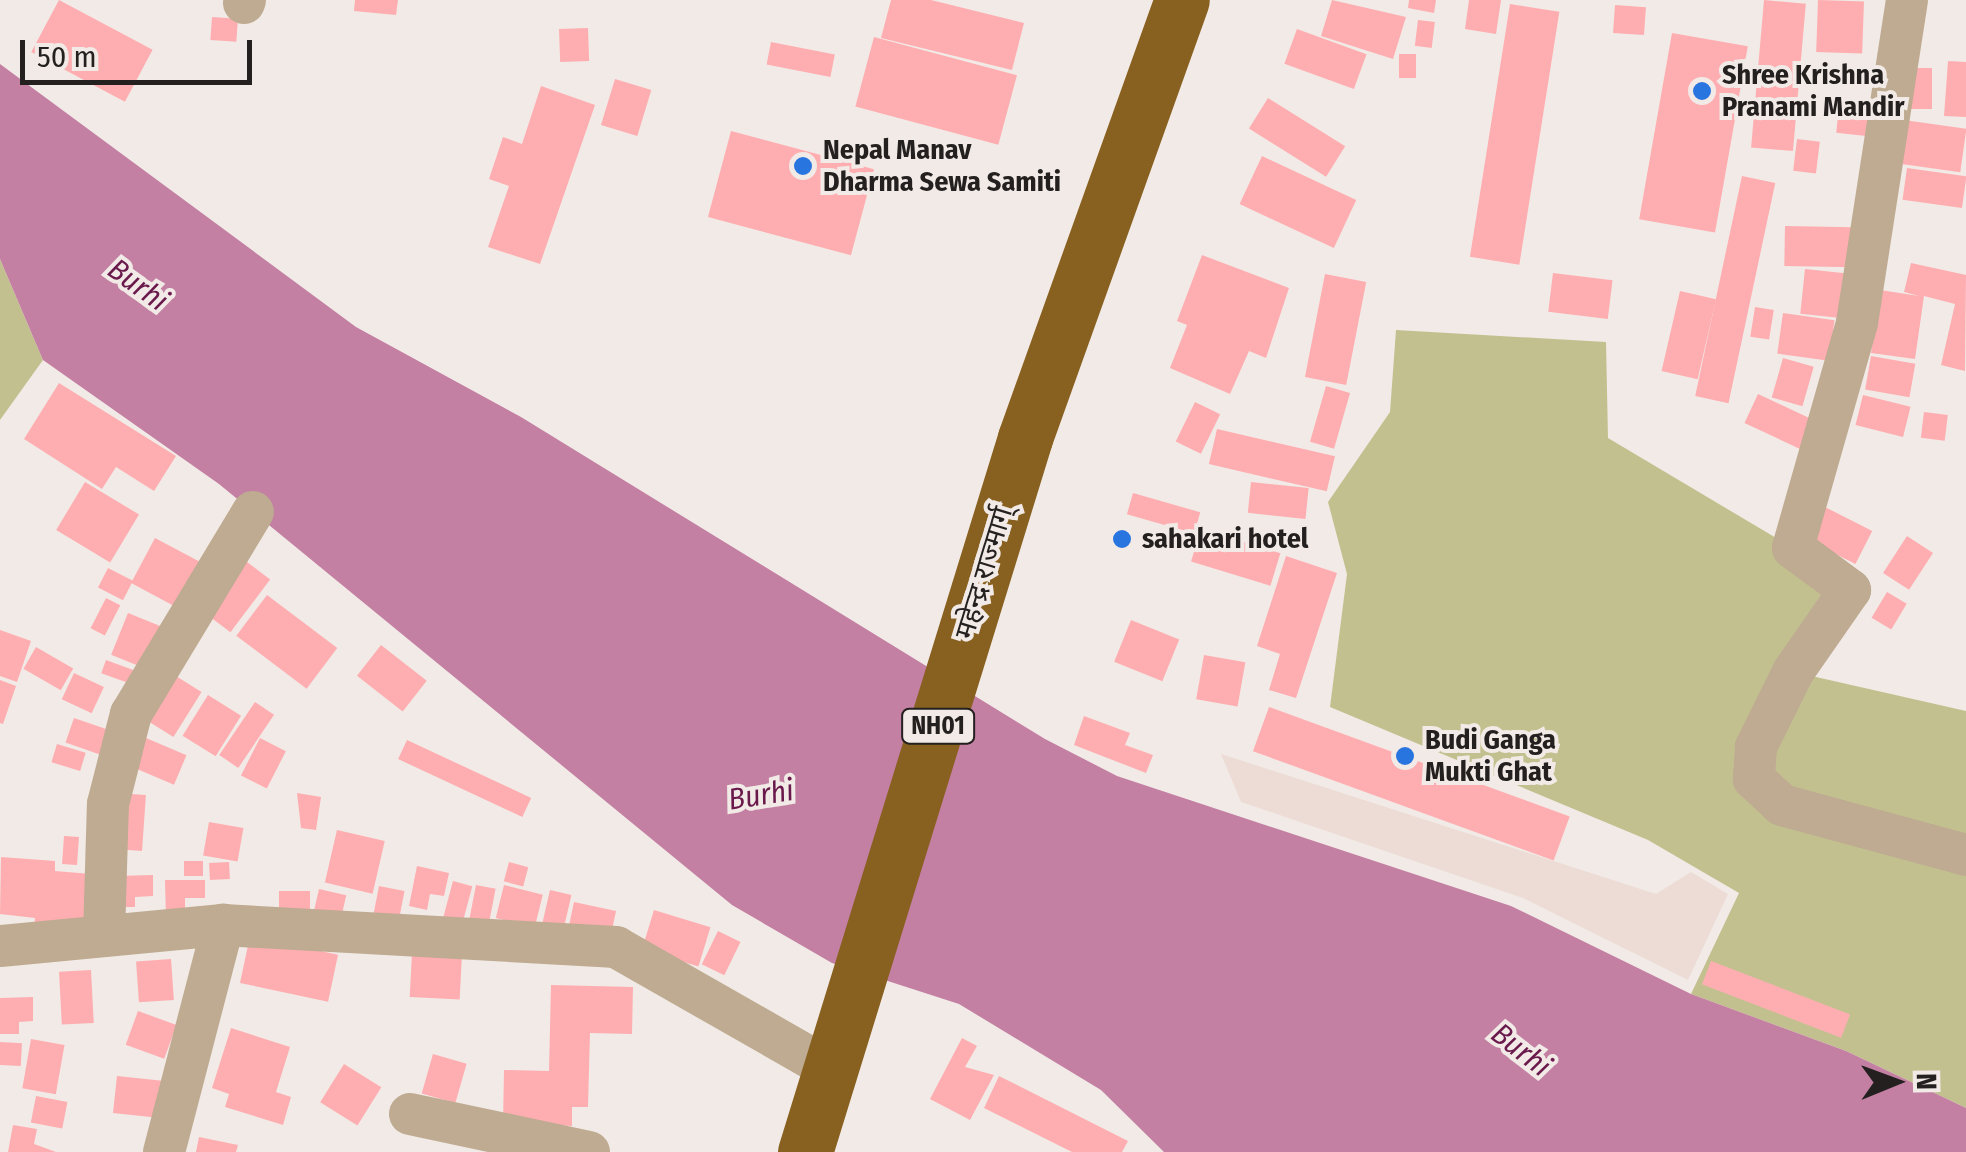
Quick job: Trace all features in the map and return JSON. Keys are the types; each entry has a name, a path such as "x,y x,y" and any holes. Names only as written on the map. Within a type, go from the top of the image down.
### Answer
{"highway":[{"name":"महेन्द्र राज्मार्ग्","path":"805,1152 826,1067 852,1014 1025,438 1182,0"}],"street":[{"path":"1907,0 1857,323 1793,548 1850,590 1793,672 1756,747 1754,779 1782,805 1966,855"},
{"path":"104,936 108,804 131,714 253,512"},
{"path":"164,1152 223,925"},
{"path":"0,946 223,925 616,947 826,1067"},
{"path":"410,1114 589,1152"}],"shaded area":[{"path":"0,259 43,360 0,420"},
{"path":"1396,330 1606,342 1608,438 1793,548 1850,590 1794,672 1966,711 1966,1108 1846,1051 1691,994 1739,893 1648,840 1330,707 1347,574 1328,502 1390,412"},
{"path":"1221,754 1656,894 1691,872 1728,894 1688,980 1523,898 1241,802"}],"water":[{"name":"Burhi","path":"0,64 356,327 521,417 1045,739 1117,776 1511,906 1691,994 1846,1051 1966,1108 1966,1152 1164,1152 1101,1090 959,1004 832,963 732,905 219,484 43,360 0,259"}],"building":[{"path":"59,0 153,50 125,102 31,52"},
{"path":"355,0 398,0 396,15 354,11"},
{"path":"891,0 931,0 1024,23 1012,70 881,38"},
{"path":"1332,0 1406,17 1393,59 1321,36"},
{"path":"1409,0 1436,0 1434,13 1408,8"},
{"path":"1469,0 1501,0 1496,34 1465,29"},
{"path":"1764,0 1806,4 1793,151 1751,147"},
{"path":"1818,0 1864,2 1862,54 1816,52"},
{"path":"1510,4 1559,12 1519,265 1470,257"},
{"path":"1615,5 1646,7 1644,35 1613,33"},
{"path":"212,17 238,19 236,42 210,40"},
{"path":"1418,20 1435,22 1432,48 1415,46"},
{"path":"588,28 589,61 560,62 559,29"},
{"path":"1297,29 1367,54 1354,89 1284,64"},
{"path":"1672,33 1748,46 1715,232 1639,219"},
{"path":"874,37 1017,75 998,145 855,107"},
{"path":"771,42 835,54 830,77 767,65"},
{"path":"1399,54 1416,54 1416,78 1399,78"},
{"path":"1948,61 1966,62 1966,117 1944,116"},
{"path":"1911,68 1932,68 1932,109 1911,109"},
{"path":"615,79 651,90 637,136 601,125"},
{"path":"541,86 595,105 540,264 488,247 509,186 489,179 503,137 522,144"},
{"path":"1840,97 1884,102 1880,137 1836,133"},
{"path":"1268,98 1345,146 1326,177 1249,129"},
{"path":"1904,120 1966,129 1960,172 1898,164"},
{"path":"731,131 874,169 851,255 708,217"},
{"path":"1797,139 1820,142 1816,174 1793,171"},
{"path":"1262,156 1356,200 1334,248 1240,204"},
{"path":"1907,168 1966,176 1962,208 1903,200"},
{"path":"1742,176 1775,183 1728,403 1695,396"},
{"path":"1785,226 1854,227 1853,267 1784,266"},
{"path":"1202,255 1289,288 1266,358 1249,351 1230,394 1170,368 1187,325 1177,321"},
{"path":"1911,263 1966,275 1965,371 1941,365 1955,304 1924,296 1915,359 1871,353 1880,290 1919,296 1904,292"},
{"path":"1805,269 1850,274 1845,318 1800,314"},
{"path":"1553,273 1613,280 1608,319 1548,312"},
{"path":"1325,274 1366,282 1346,385 1305,377"},
{"path":"1680,291 1716,299 1698,379 1662,371"},
{"path":"1755,307 1774,310 1769,340 1750,337"},
{"path":"1783,313 1834,320 1829,361 1777,354"},
{"path":"1871,356 1915,364 1909,397 1865,389"},
{"path":"1783,358 1814,367 1802,406 1772,397"},
{"path":"59,383 176,456 154,491 116,467 102,489 24,439"},
{"path":"1326,386 1350,393 1334,449 1310,442"},
{"path":"1758,394 1818,422 1804,451 1744,423"},
{"path":"1863,395 1911,407 1903,437 1856,425"},
{"path":"1195,402 1220,414 1201,454 1176,442"},
{"path":"1924,412 1948,415 1945,441 1921,438"},
{"path":"1217,429 1335,456 1327,491 1209,464"},
{"path":"85,482 139,514 110,562 56,530"},
{"path":"1251,482 1309,488 1305,519 1248,513"},
{"path":"1133,493 1200,512 1194,533 1127,514"},
{"path":"1825,507 1872,531 1855,564 1808,540"},
{"path":"1201,529 1280,553 1270,586 1191,562"},
{"path":"1907,536 1933,553 1909,590 1883,573"},
{"path":"155,538 203,563 179,608 131,583"},
{"path":"1286,556 1337,573 1296,698 1269,690 1280,654 1257,646"},
{"path":"243,559 270,579 230,632 203,612"},
{"path":"108,568 133,581 123,600 98,588"},
{"path":"1887,592 1907,604 1891,630 1872,618"},
{"path":"267,595 337,648 307,689 236,636"},
{"path":"106,598 120,605 105,636 91,628"},
{"path":"128,613 163,627 146,669 111,655"},
{"path":"1131,620 1179,639 1162,681 1114,662"},
{"path":"0,630 31,641 17,682 0,676"},
{"path":"381,645 427,681 403,711 357,676"},
{"path":"36,647 73,668 61,690 24,669"},
{"path":"1204,655 1245,662 1238,707 1196,699"},
{"path":"106,660 133,670 128,683 101,673"},
{"path":"74,673 104,687 92,713 62,699"},
{"path":"171,673 202,692 173,737 143,718"},
{"path":"0,680 16,686 3,724 0,723"},
{"path":"208,695 241,716 216,756 183,736"},
{"path":"255,702 274,715 238,768 219,755"},
{"path":"1269,707 1570,816 1554,861 1253,751"},
{"path":"1084,716 1130,733 1125,745 1153,755 1146,773 1074,745"},
{"path":"74,718 109,730 101,755 66,743"},
{"path":"146,738 187,755 174,785 133,767"},
{"path":"260,738 286,751 267,789 241,775"},
{"path":"407,740 531,798 522,817 398,759"},
{"path":"57,744 86,753 80,771 51,762"},
{"path":"116,793 146,795 142,851 112,849"},
{"path":"297,793 321,797 316,830 301,828"},
{"path":"209,822 243,828 238,862 203,855"},
{"path":"337,830 385,841 373,894 325,883"},
{"path":"64,836 79,837 77,865 62,864"},
{"path":"1,857 55,861 55,871 91,874 86,925 34,930 35,918 0,914"},
{"path":"184,861 203,861 203,876 184,876"},
{"path":"229,862 230,879 210,880 209,863"},
{"path":"509,862 528,867 523,886 504,881"},
{"path":"417,866 449,873 444,896 430,894 427,910 409,906"},
{"path":"153,875 153,896 135,897 135,907 117,907 117,876"},
{"path":"165,880 205,880 205,898 185,898 185,920 166,920"},
{"path":"453,881 472,886 462,923 443,918"},
{"path":"476,885 496,889 488,929 468,925"},
{"path":"504,885 543,895 535,928 496,918"},
{"path":"379,886 405,891 398,922 373,917"},
{"path":"319,889 346,895 340,925 312,918"},
{"path":"550,890 571,895 563,933 541,928"},
{"path":"279,891 310,891 310,910 279,910"},
{"path":"574,902 616,911 610,938 568,929"},
{"path":"654,910 710,927 698,966 642,949"},
{"path":"718,931 740,942 724,975 702,964"},
{"path":"250,936 338,955 328,1002 240,983"},
{"path":"412,953 462,956 460,1000 410,997"},
{"path":"171,959 174,1000 139,1002 136,961"},
{"path":"1711,961 1850,1014 1841,1038 1702,984"},
{"path":"91,970 94,1023 62,1025 59,972"},
{"path":"551,985 633,987 632,1034 590,1033 588,1107 572,1107 572,1126 503,1123 504,1070 549,1071"},
{"path":"33,997 33,1021 19,1022 19,1034 0,1034 0,998"},
{"path":"138,1011 177,1025 164,1059 126,1045"},
{"path":"231,1028 290,1047 276,1092 291,1097 283,1125 225,1107 229,1094 212,1088"},
{"path":"962,1038 977,1046 965,1067 994,1075 970,1120 930,1099"},
{"path":"31,1039 64,1045 56,1094 22,1088"},
{"path":"0,1042 22,1043 21,1066 0,1065"},
{"path":"433,1054 467,1064 455,1103 422,1093"},
{"path":"344,1064 381,1087 357,1125 320,1102"},
{"path":"117,1076 174,1082 160,1118 113,1113"},
{"path":"999,1076 1128,1141 1122,1152 1072,1152 984,1108"},
{"path":"36,1096 67,1102 62,1129 31,1123"},
{"path":"13,1125 37,1129 34,1144 56,1152 8,1152"},
{"path":"199,1137 238,1145 236,1152 196,1152"}],"place":[{"name":"Shree Krishna Pranami Mandir","path":"1702,91"},
{"name":"Nepal Manav Dharma Sewa Samiti","path":"803,166"},
{"name":"sahakari hotel","path":"1122,539"},
{"name":"Budi Ganga Mukti Ghat","path":"1405,756"}]}
